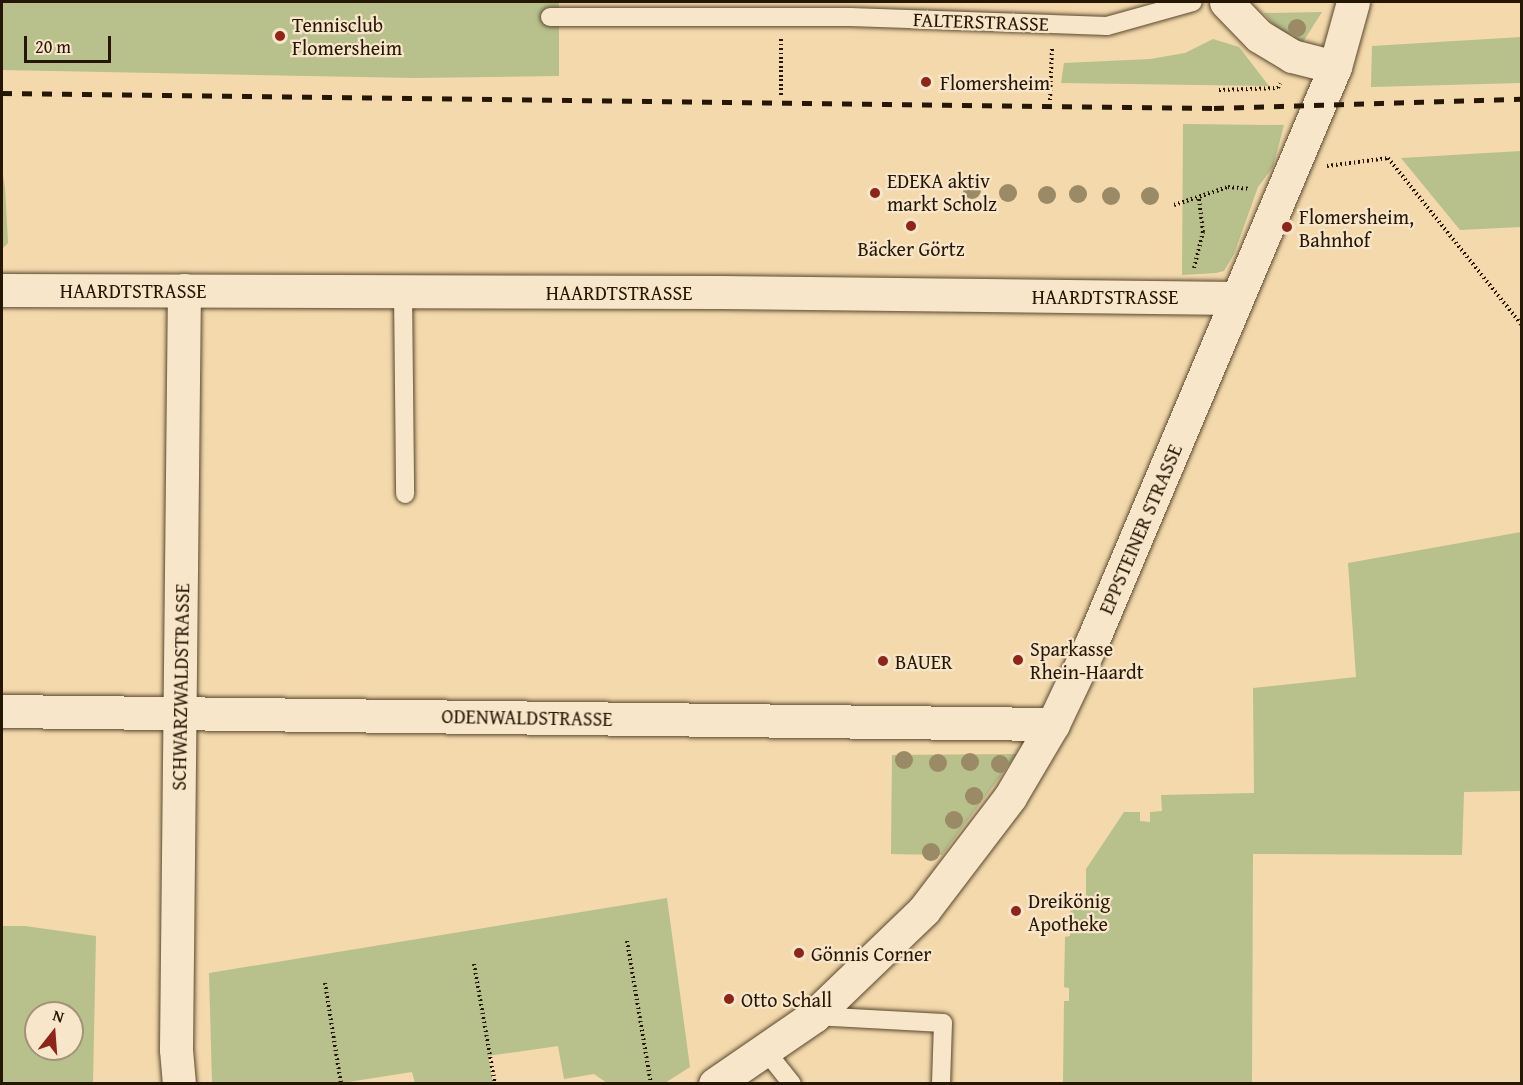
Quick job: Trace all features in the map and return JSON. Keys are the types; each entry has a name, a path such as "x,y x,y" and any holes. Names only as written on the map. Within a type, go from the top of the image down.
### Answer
{"street":[{"path":"1226,2 1238,17 1267,41 1292,56 1335,67"},
{"name":"EPPSTEINER STRASSE","path":"715,1083 814,1016 924,910 1010,796 1053,724 1092,642 1284,182 1335,67 1353,2"},
{"name":"HAARDTSTRASSE","path":"2,290 403,290 1237,298"},
{"name":"SCHWARZWALDSTRASSE","path":"180,1083 176,1049 184,290"},
{"name":"ODENWALDSTRASSE","path":"2,711 1053,724"}],"lane":[{"name":"FALTERSTRASSE","path":"550,17 781,17 1107,26 1193,2"},
{"path":"403,290 405,494"},
{"path":"814,1016 943,1023 941,1083"},
{"path":"765,1050 792,1083"}],"path":[{"path":"781,17 781,97"},
{"path":"1050,100 1052,24"},
{"path":"1219,90 1278,88"},
{"path":"1174,204 1228,187 1284,182 1388,158 1521,325"},
{"path":"1187,296 1203,232 1199,198"},
{"path":"627,941 651,1083"},
{"path":"474,964 495,1083"},
{"path":"325,983 341,1083"}],"green space":[{"name":"Tennisclub Flomersheim","path":"2,2 559,2 559,76 415,78 2,70"},
{"path":"1322,12 1303,42 1290,44 1264,13"},
{"path":"1521,37 1521,83 1371,87 1372,46"},
{"path":"1213,39 1239,47 1269,86 1061,83 1064,63 1150,59 1185,53"},
{"path":"1183,124 1284,125 1273,167 1258,187 1234,254 1224,271 1216,273 1182,275"},
{"path":"1521,151 1521,227 1460,230 1401,158"},
{"path":"2,169 8,243 2,249"},
{"path":"1521,532 1521,791 1464,792 1462,855 1253,854 1252,1083 1063,1083 1064,1001 1069,1001 1069,988 1064,987 1065,937 1070,936 1071,899 1086,899 1086,869 1124,812 1140,812 1140,821 1150,822 1150,812 1162,811 1161,795 1254,793 1253,688 1356,677 1348,563"},
{"path":"1017,754 942,855 891,854 892,755"},
{"path":"667,898 690,1067 665,1083 607,1083 594,1074 564,1079 558,1046 488,1056 493,1083 415,1083 412,1072 342,1083 212,1083 209,973"},
{"path":"2,926 25,926 96,936 93,1083 2,1083"}],"railway":[{"path":"2,93 1214,108 1522,99"}],"place":[{"name":"Tennisclub Flomersheim","path":"280,36"},
{"name":"Flomersheim","path":"926,82"},
{"name":"EDEKA aktiv markt Scholz","path":"875,193"},
{"name":"Bäcker Görtz","path":"911,226"},
{"name":"Flomersheim, Bahnhof","path":"1287,227"},
{"name":"Sparkasse Rhein-Haardt","path":"1018,660"},
{"name":"BAUER","path":"883,661"},
{"name":"Dreikönig Apotheke","path":"1016,911"},
{"name":"Gönnis Corner","path":"799,953"},
{"name":"Otto Schall","path":"729,999"}]}
